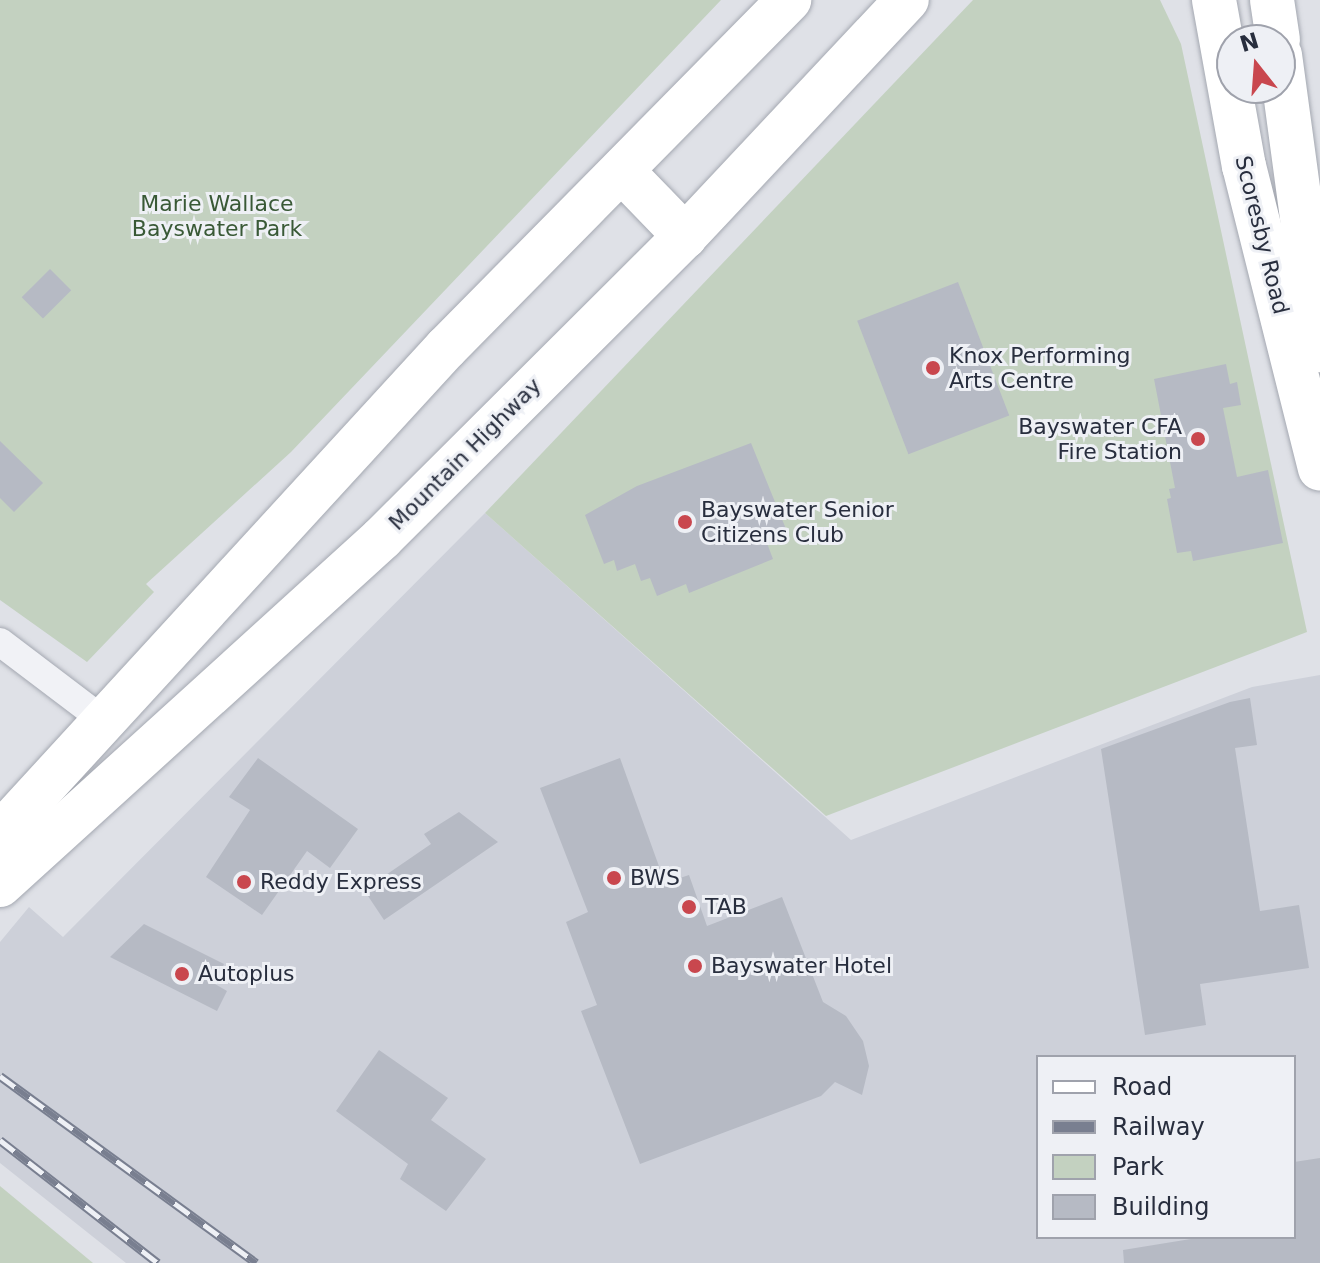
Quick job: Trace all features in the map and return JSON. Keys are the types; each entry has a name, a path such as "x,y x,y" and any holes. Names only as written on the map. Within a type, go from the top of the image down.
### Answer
{"main road":[{"path":"0,834 446,348 789,0"},
{"name":"Mountain Highway","path":"0,885 381,539 685,236 907,0"},
{"path":"1272,0 1276,24"},
{"name":"Scoresby Road","path":"1213,9 1244,166 1320,469"},
{"name":"Scoresby Road","path":"1287,104 1320,350"},
{"path":"622,171 685,236"},
{"path":"104,721 127,738 381,539"}],"street":[{"path":"0,642 104,721"}],"shaded area":[{"path":"485,513 851,840 1252,687 1320,675 1320,1263 126,1263 0,1163 0,942 29,907 63,937"}],"green space":[{"name":"Marie Wallace Bayswater Park","path":"0,0 721,0 291,452 146,584 154,592 87,662 0,600"},
{"path":"973,0 1160,0 1181,44 1307,632 826,816 485,513"},
{"path":"0,1186 93,1263 0,1263"}],"building":[{"path":"50,269 71,290 43,318 22,297"},
{"name":"Knox Performing Arts Centre","path":"958,282 1009,416 908,454 857,321"},
{"name":"Bayswater CFA Fire Station","path":"1226,364 1230,384 1237,382 1241,405 1223,408 1237,477 1268,470 1283,543 1193,561 1191,551 1177,553 1167,499 1171,498 1169,489 1175,488 1154,379"},
{"path":"0,441 43,483 14,512 0,498"},
{"name":"Bayswater Senior Citizens Club","path":"751,443 786,529 765,538 773,559 689,593 686,584 657,596 650,578 641,581 635,564 617,571 614,560 604,564 585,515 637,486"},
{"path":"1250,698 1257,745 1235,748 1260,911 1299,905 1309,968 1200,984 1206,1025 1145,1035 1101,749 1230,702"},
{"path":"258,758 358,829 330,868 307,851 262,915 206,877 250,810 229,797"},
{"name":"Bayswater Hotel","path":"620,758 665,883 689,875 707,926 782,897 823,1002 846,1016 863,1041 869,1066 862,1095 835,1082 821,1096 640,1164 581,1011 597,1005 566,922 588,912 540,788"},
{"path":"459,812 498,842 384,920 364,890 431,844 424,834"},
{"name":"Autoplus","path":"144,924 224,964 215,984 227,991 217,1011 110,957"},
{"path":"379,1050 448,1098 431,1120 486,1159 446,1211 400,1179 408,1164 336,1111"},
{"path":"1320,1158 1320,1263 1124,1263 1123,1250 1191,1239 1296,1239 1296,1162"}],"railway":[{"path":"0,1076 256,1263"},
{"path":"0,1140 158,1263"}],"place":[{"name":"Knox Performing Arts Centre","path":"933,368"},
{"name":"Bayswater CFA Fire Station","path":"1198,439"},
{"name":"Bayswater Senior Citizens Club","path":"685,522"},
{"name":"BWS","path":"614,878"},
{"name":"Reddy Express","path":"244,882"},
{"name":"TAB","path":"689,907"},
{"name":"Bayswater Hotel","path":"695,966"},
{"name":"Autoplus","path":"182,974"}]}
